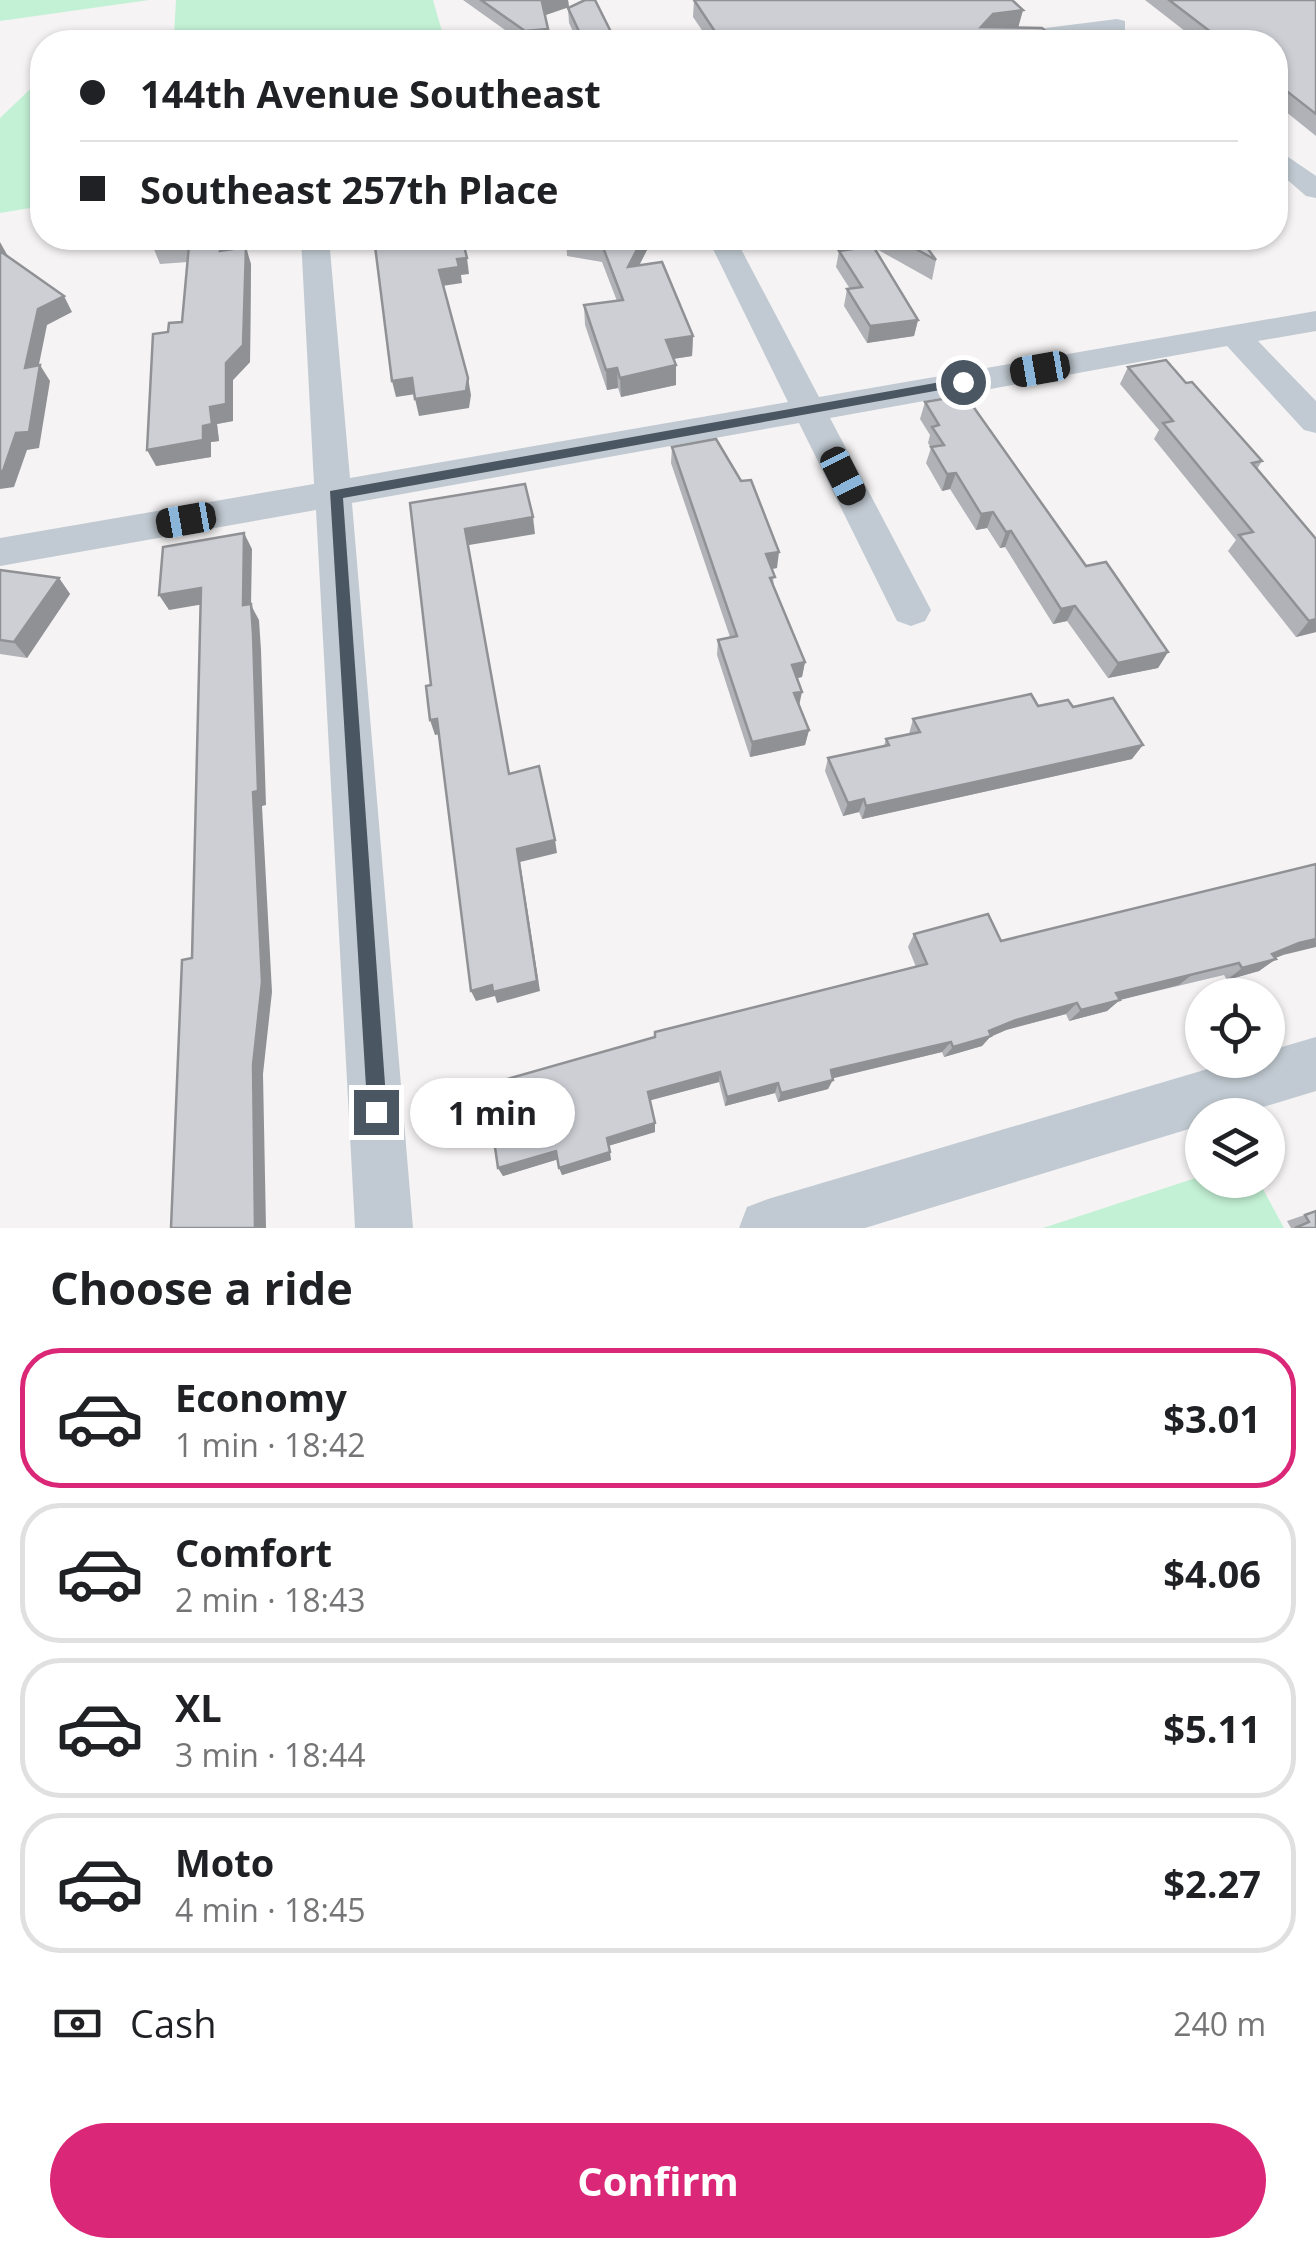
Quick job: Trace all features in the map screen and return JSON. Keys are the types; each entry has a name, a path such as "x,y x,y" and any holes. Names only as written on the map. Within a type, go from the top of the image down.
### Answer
{"street":[{"path":"1097,9 1122,30"},
{"path":"1086,30 1117,26"},
{"path":"1288,167 1316,190"},
{"path":"1288,194 1316,190"},
{"path":"316,250 336,494 384,1228"},
{"path":"728,250 911,610"},
{"path":"0,552 1316,321"},
{"path":"1234,335 1316,422"},
{"path":"768,1228 1316,1064"}],"green space":[{"path":"0,0 149,0 0,21"},
{"path":"176,0 433,0 442,30 174,30"},
{"path":"30,89 30,208 0,213 0,118"},
{"path":"1185,1182 1185,1198 1268,1198 1284,1228 1043,1228"}],"building":[{"path":"481,0 546,0 542,2 548,29 524,30"},
{"path":"595,0 610,30 578,30 568,8"},
{"path":"694,0 1012,0 1023,10 993,14 981,27 1044,30 714,30"},
{"path":"1169,0 1316,0 1316,114 1288,92 1288,30 1208,30"},
{"path":"189,250 246,250 243,345 226,363 226,404 210,407 212,424 203,426 203,440 147,450 153,334 168,332 169,323 182,322"},
{"path":"376,250 465,250 467,258 457,259 459,267 439,270 468,378 466,391 415,399 412,378 392,381"},
{"path":"604,250 637,250 628,267 662,262 693,336 666,340 676,365 620,378 617,368 606,370 584,305 623,300"},
{"path":"875,250 918,320 870,326 847,289 862,287 839,251"},
{"path":"0,251 64,296 38,309 25,368 40,365 29,432 16,433 3,471 0,471"},
{"path":"1166,360 1186,383 1192,382 1262,461 1252,463 1316,539 1316,619 1309,621 1239,535 1253,532 1163,423 1173,421 1128,367"},
{"path":"965,395 1086,566 1106,562 1168,652 1118,663 1075,606 1061,609 1011,531 1006,532 993,512 981,514 956,473 947,474 931,447 944,445 932,427 939,425 925,402"},
{"path":"716,439 741,481 751,480 779,552 766,554 775,577 770,578 805,662 792,665 802,692 794,693 809,730 752,742 718,640 737,636 672,447"},
{"path":"525,484 533,517 465,529 509,774 539,766 555,840 517,849 537,981 493,992 492,985 471,991 437,719 430,720 426,686 431,685 410,503"},
{"path":"244,533 243,605 251,604 253,634 258,791 253,792 262,982 253,1065 255,1228 171,1228 182,960 192,958 201,588 159,595 163,547"},
{"path":"0,570 59,578 14,642 0,640"},
{"path":"1031,694 1038,706 1068,700 1073,707 1113,698 1143,745 866,806 864,799 848,803 828,758 889,745 886,739 920,732 913,719"},
{"path":"1316,864 1316,939 1272,954 1276,959 1242,968 1239,963 1116,993 1120,1000 1081,1010 1077,1003 1016,1020 989,1031 991,1036 953,1047 951,1042 831,1070 833,1080 781,1093 778,1083 727,1097 720,1072 648,1092 655,1123 607,1138 610,1152 559,1168 556,1151 498,1168 486,1085 655,1037 655,1032 927,964 914,934 988,914 1001,941"},
{"path":"1316,1211 1316,1228 1295,1228 1309,1222 1305,1215"}],"route":[{"path":"376,1112 336,494 963,382"}]}
